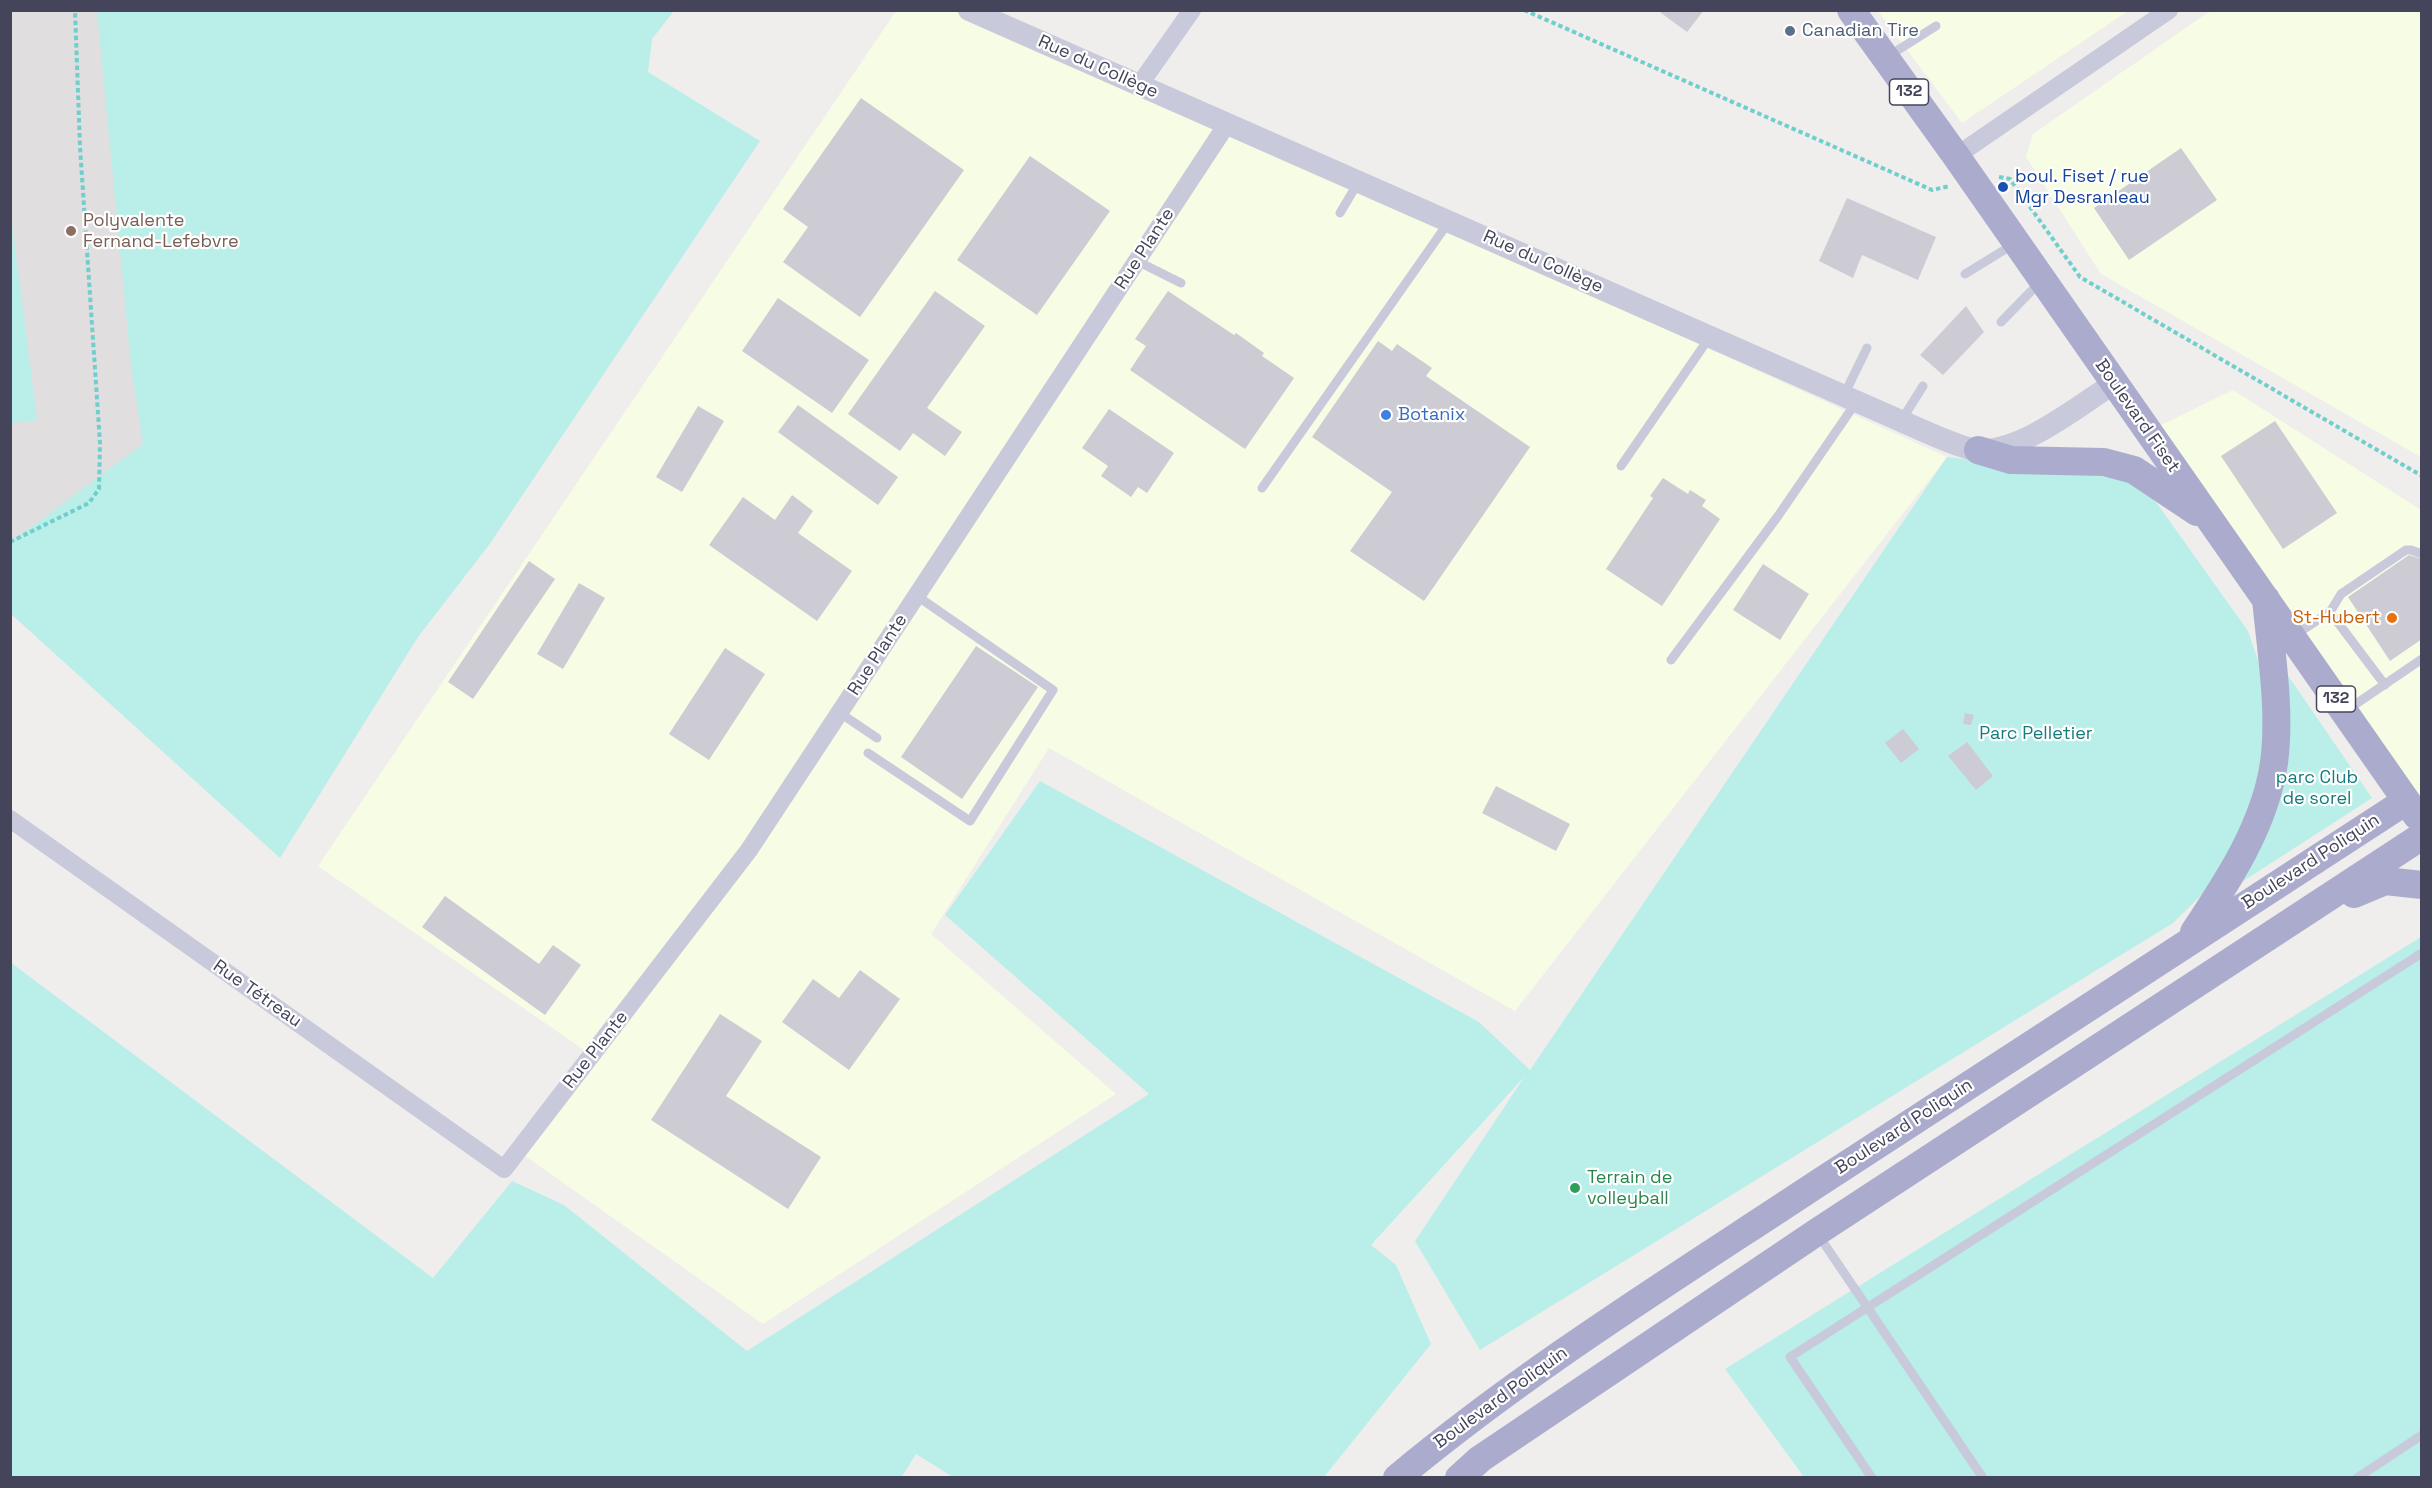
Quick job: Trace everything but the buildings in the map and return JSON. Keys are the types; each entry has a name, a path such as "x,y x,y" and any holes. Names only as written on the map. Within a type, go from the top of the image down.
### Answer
{"main road":[{"name":"Boulevard Fiset","path":"1851,10 2345,711 2416,805"},
{"path":"1978,450 2011,460 2104,462 2134,470 2213,523"},
{"path":"2190,939 2236,868 2264,803 2274,764 2276,716 2266,597"},
{"name":"Boulevard Poliquin","path":"1397,1478 1435,1446 1576,1343 2190,939 2416,805"},
{"name":"Boulevard Poliquin","path":"1459,1478 1480,1460 1817,1232 2421,836"},
{"path":"2299,916 2385,881 2421,885"}],"street":[{"name":"Rue du Collège","path":"969,10 1901,421 1978,450 2004,447 2026,439 2113,384"},
{"path":"1140,84 1192,10"},
{"path":"1956,156 2164,12"},
{"name":"Rue Plante","path":"504,1169 749,850 1227,124"},
{"name":"Rue Tétreau","path":"10,819 504,1169"}],"lane":[{"path":"1885,59 1936,26"},
{"path":"1340,213 1359,181"},
{"path":"1262,488 1449,221"},
{"path":"1965,274 2016,243"},
{"path":"1137,261 1181,284"},
{"path":"2001,322 2042,280"},
{"path":"1621,466 1711,336"},
{"path":"1671,660 1778,516 1850,398 1867,348"},
{"path":"1901,421 1923,386"},
{"path":"2293,636 2330,612 2341,594 2406,550 2411,549 2421,554"},
{"path":"868,753 969,821 1053,690 917,596"},
{"path":"2330,612 2385,685"},
{"path":"2345,711 2421,659"},
{"path":"840,713 877,738"},
{"path":"1872,1478 1790,1357 2421,953"},
{"path":"1817,1232 1983,1478"},
{"path":"2357,1478 2421,1435"}],"path":[{"path":"10,542 89,503 99,489 100,443 80,147 75,10"}],"shaded area":[{"name":"Polyvalente Fernand-Lefebvre","path":"11,11 105,11 159,452 11,570"},
{"path":"896,11 966,11 1947,457 1515,1011 1049,748 931,934 1116,1094 763,1324 514,1148 584,1050 318,866"},
{"path":"1878,11 2128,11 1962,123"},
{"path":"2210,11 2421,11 2421,457 2101,274 2026,157 2033,134"},
{"path":"2233,390 2421,510 2421,803 2157,427"}],"green space":[{"path":"97,11 674,11 652,39 648,72 760,141 489,545 418,637 280,858 11,614 11,542 143,444 131,365"},
{"path":"10,208 37,420 11,423 10,423"},
{"name":"Parc Pelletier","path":"1947,457 2141,481 2248,631 2270,696 2269,765 2218,879 2173,923 1480,1350 1415,1241 1525,1076 1371,1245 1396,1265 1431,1344 1324,1477 953,1477 916,1454 901,1478 11,1477 10,962 433,1278 512,1181 564,1205 747,1351 1149,1094 945,915 1040,781 1479,1022 1530,1070"},
{"name":"parc Club de sorel","path":"2278,661 2372,798 2234,887 2280,780"},
{"path":"2421,937 2421,1477 1804,1477 1725,1369"}],"place":[{"name":"Canadian Tire","path":"1790,31"},
{"name":"boul. Fiset / rue Mgr Desranleau","path":"2003,187"},
{"name":"Polyvalente Fernand-Lefebvre","path":"71,231"},
{"name":"Botanix","path":"1386,415"},
{"name":"St-Hubert","path":"2392,618"},
{"name":"Terrain de volleyball","path":"1575,1188"}]}
